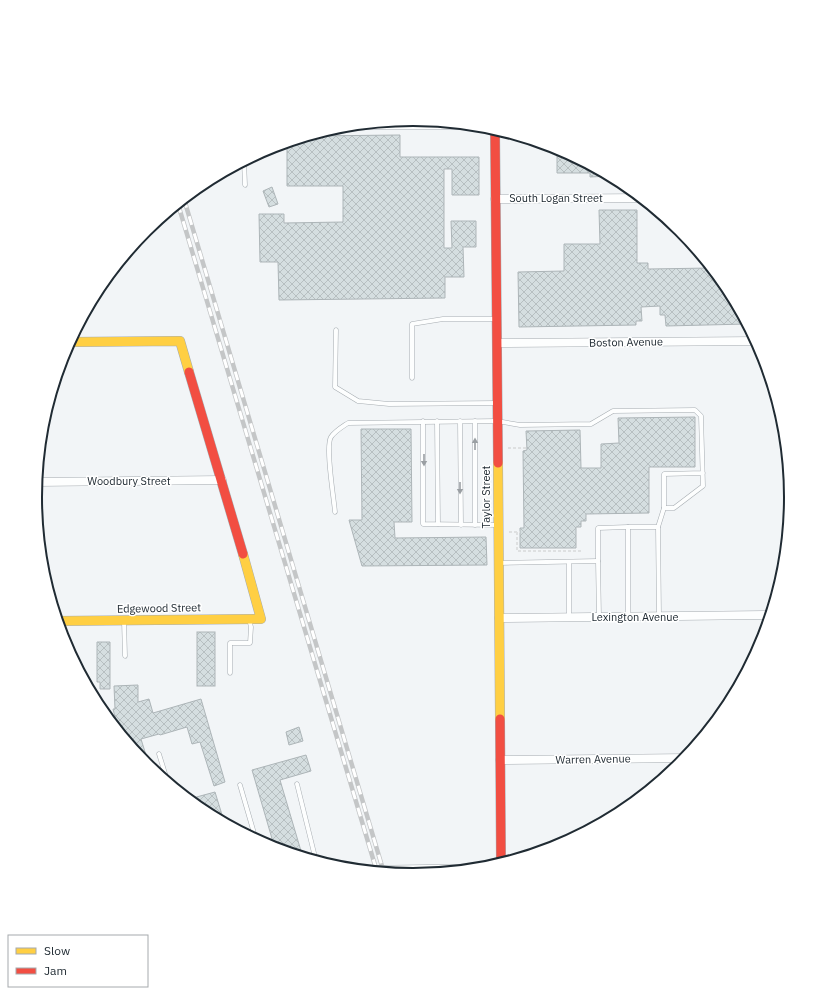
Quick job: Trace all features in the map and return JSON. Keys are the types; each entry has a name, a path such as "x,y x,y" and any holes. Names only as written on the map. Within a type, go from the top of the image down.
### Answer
{"street":[{"name":"Taylor Street","path":"495,136 501,858"},
{"name":"South Logan Street","path":"495,199 632,198"},
{"path":"76,342 180,341 222,480"},
{"name":"Boston Avenue","path":"497,343 750,341"},
{"name":"Woodbury Street","path":"43,482 222,480"},
{"name":"Edgewood Street","path":"63,621 261,619 222,480"},
{"name":"Lexington Avenue","path":"499,618 764,616"},
{"name":"Warren Avenue","path":"500,760 677,758"}],"lane":[{"path":"389,127 437,127"},
{"path":"244,167 245,185"},
{"path":"412,378 412,324 443,319 496,319"},
{"path":"336,330 335,387 358,401 389,404 497,403"},
{"path":"335,512 329,453 330,438 340,428 348,423 497,421 520,426 591,424 613,411 695,410 701,416 703,486 674,508 664,508"},
{"path":"423,421 424,524 498,525"},
{"path":"437,421 438,524"},
{"path":"460,421 461,525"},
{"path":"475,421 475,525"},
{"path":"660,616 658,527 664,508 664,474 703,473"},
{"path":"628,527 628,617"},
{"path":"599,617 598,528 658,527"},
{"path":"498,562 598,561"},
{"path":"569,562 569,617"},
{"path":"230,674 230,643 250,643 251,627 248,619"},
{"path":"124,620 125,656"},
{"path":"159,754 165,773"},
{"path":"297,784 315,855"},
{"path":"240,785 254,832"}],"path":[{"path":"507,448 526,448"},
{"path":"507,532 518,532 517,551 582,551"}],"building":[{"path":"400,135 400,157 479,157 479,195 452,195 452,169 444,169 444,248 452,248 451,221 476,221 476,247 463,247 464,277 445,277 445,298 279,300 278,262 260,262 259,214 284,214 284,223 343,222 343,186 287,186 287,149 333,136"},
{"path":"557,156 599,177 590,177 590,173 557,173"},
{"path":"272,187 278,204 269,207 263,191"},
{"path":"599,210 637,210 637,263 648,263 648,269 704,268 721,291 741,324 666,326 665,315 660,315 660,306 641,307 642,321 636,321 636,325 519,327 518,272 564,271 564,244 600,244"},
{"path":"695,417 695,467 649,467 649,513 586,514 586,521 581,521 581,527 576,527 576,548 520,548 520,528 524,528 523,451 527,450 526,431 580,430 581,468 601,468 601,444 619,443 618,418"},
{"path":"361,429 411,429 412,522 394,522 395,538 486,537 487,565 362,566 349,520 362,520"},
{"path":"197,632 215,632 215,686 197,686"},
{"path":"97,642 110,642 110,689 100,689 100,682 97,682"},
{"path":"138,685 138,702 149,699 153,713 201,699 225,782 214,786 200,742 192,744 187,727 141,739 146,755 115,718 113,709 115,709 114,686"},
{"path":"299,727 303,741 289,745 286,732"},
{"path":"306,755 311,771 280,780 301,851 273,841 252,770"},
{"path":"215,792 222,816 207,806 195,797"}],"railway":[{"path":"186,204 382,867"},
{"path":"180,209 375,866"}],"traffic: slow":[{"path":"76,342 180,341 189,372"},
{"path":"498,463 500,719"},
{"path":"63,621 261,619 243,554"}],"traffic: jam":[{"path":"495,136 498,463"},
{"path":"189,372 243,554"},
{"path":"500,719 501,858"}]}
